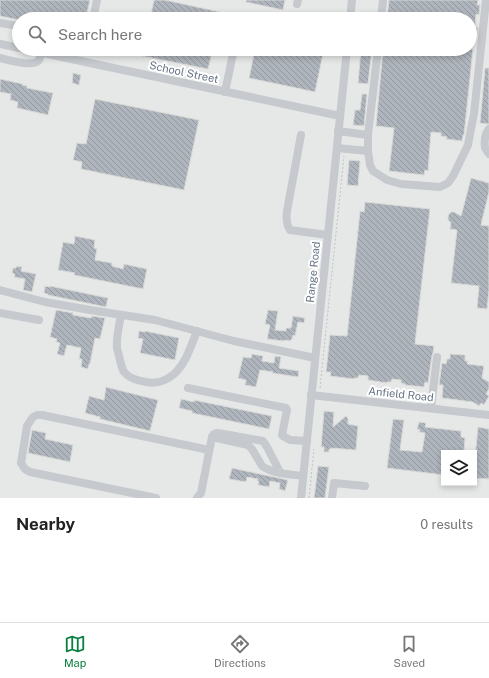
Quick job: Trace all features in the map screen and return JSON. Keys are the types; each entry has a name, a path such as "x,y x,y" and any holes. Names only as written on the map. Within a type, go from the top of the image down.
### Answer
{"street":[{"path":"94,12 97,0"},
{"path":"351,12 352,0"},
{"path":"382,12 383,0"},
{"path":"377,56 368,135 368,151 370,165 373,171 387,180 401,184 440,187 445,185 450,181 468,145 474,114 486,0"},
{"path":"0,22 12,25"},
{"path":"0,44 12,47"},
{"path":"0,58 26,64 38,61 40,56"},
{"name":"School Street","path":"64,56 340,116"},
{"path":"225,92 233,56"},
{"name":"Range Road","path":"301,498 346,56"},
{"path":"487,151 485,135 489,129"},
{"path":"338,131 368,135"},
{"path":"301,136 287,211 287,222 290,230 328,236"},
{"path":"337,148 368,151"},
{"path":"0,290 45,302 155,320 234,341 315,358"},
{"path":"0,313 39,320"},
{"path":"121,315 117,348 124,372 136,380 157,383 165,380 174,373 189,352 197,331"},
{"path":"431,408 437,357"},
{"path":"188,388 286,408 288,410 282,435 291,436 306,441"},
{"name":"Anfield Road","path":"311,395 489,415"},
{"path":"156,498 30,472 25,469 21,462 27,426 34,417 37,415 42,415 209,450"},
{"path":"197,498 201,493 212,437 217,433 263,442 280,472"},
{"path":"212,437 248,445 262,466 267,469 303,476"},
{"path":"332,498 334,483 365,486"}],"path":[{"path":"320,388 344,154"},
{"path":"306,441 309,498"}],"shaded area":[{"path":"0,0 489,0 489,498 0,498"}],"building":[{"path":"0,0 90,0 87,12 12,12 12,19 0,16"},
{"path":"154,0 165,0 220,12 151,12"},
{"path":"246,0 285,0 283,10 246,2"},
{"path":"389,0 478,0 477,5 480,5 479,15 477,14 477,12 388,12"},
{"path":"142,56 211,56 208,69"},
{"path":"254,56 323,56 315,92 249,78"},
{"path":"360,56 371,56 368,84 358,83"},
{"path":"382,56 472,56 464,135 462,141 446,139 447,137 441,136 441,133 431,132 428,171 425,170 424,175 389,171 394,128 376,126"},
{"path":"485,68 489,68 489,124 480,123"},
{"path":"73,73 81,75 79,85 72,83"},
{"path":"0,79 23,84 22,85 27,86 27,88 53,93 48,115 17,108 18,102 10,100 11,94 0,92"},
{"path":"362,94 367,94 364,126 353,125 355,110 360,110"},
{"path":"95,99 199,120 184,190 81,169 82,162 73,160 77,143 86,144"},
{"path":"349,160 360,161 358,186 347,185"},
{"path":"471,178 489,183 489,192 481,225 489,226 489,290 487,309 477,308 479,286 451,283 457,230 450,229 451,223 448,220 448,217 451,212 461,216"},
{"path":"365,202 430,209 415,344 434,346 428,383 425,382 424,387 405,385 401,383 401,380 392,379 391,382 387,383 368,380 368,376 359,375 358,378 354,379 330,376 331,372 326,372 330,335 347,336 360,211 364,212"},
{"path":"75,236 95,240 94,248 97,249 95,260 112,263 112,266 123,269 124,264 147,269 143,289 74,275 75,273 58,270 63,242 74,244"},
{"path":"17,266 22,267 21,271 36,274 32,292 23,290 25,279 14,277 15,274 12,273 13,268 16,268"},
{"path":"45,286 108,298 106,307 48,295 44,293"},
{"path":"56,310 91,318 92,316 105,318 100,339 95,338 88,369 81,367 82,359 79,359 81,348 67,345 64,356 57,354 60,343 56,342 57,339 50,337"},
{"path":"268,310 278,311 275,330 286,331 286,328 291,328 293,316 305,318 304,323 298,322 295,336 293,335 290,341 267,339 270,325 265,324"},
{"path":"139,331 179,338 175,360 140,353 143,339 138,338"},
{"path":"252,354 263,356 262,361 274,363 275,356 281,357 279,368 299,371 298,377 260,370 256,387 245,385 246,380 238,378 243,357 251,358"},
{"path":"450,354 465,355 465,361 468,361 467,364 484,366 482,378 489,382 489,389 486,394 489,396 484,405 481,403 479,406 473,402 442,398 443,385 439,385 442,363 446,364 447,359 450,359"},
{"path":"106,387 158,400 150,431 100,419 100,417 85,413 89,396 104,400"},
{"path":"181,399 194,402 194,400 272,416 269,429 192,413 192,411 179,408"},
{"path":"324,411 334,412 333,427 346,416 348,419 348,424 358,426 356,450 331,448 329,449 329,452 324,452 324,447 321,447"},
{"path":"393,419 404,420 400,450 422,452 425,433 419,432 420,430 417,429 419,422 426,423 425,427 461,431 461,437 465,438 464,450 441,450 441,475 387,468"},
{"path":"478,427 489,429 489,479 477,478 477,450 476,450"},
{"path":"32,430 46,433 45,439 73,445 70,462 28,453"},
{"path":"318,466 329,467 325,498 314,498"},
{"path":"232,468 288,480 285,491 279,489 280,483 270,481 269,487 258,485 258,479 247,477 246,482 229,479"}]}
